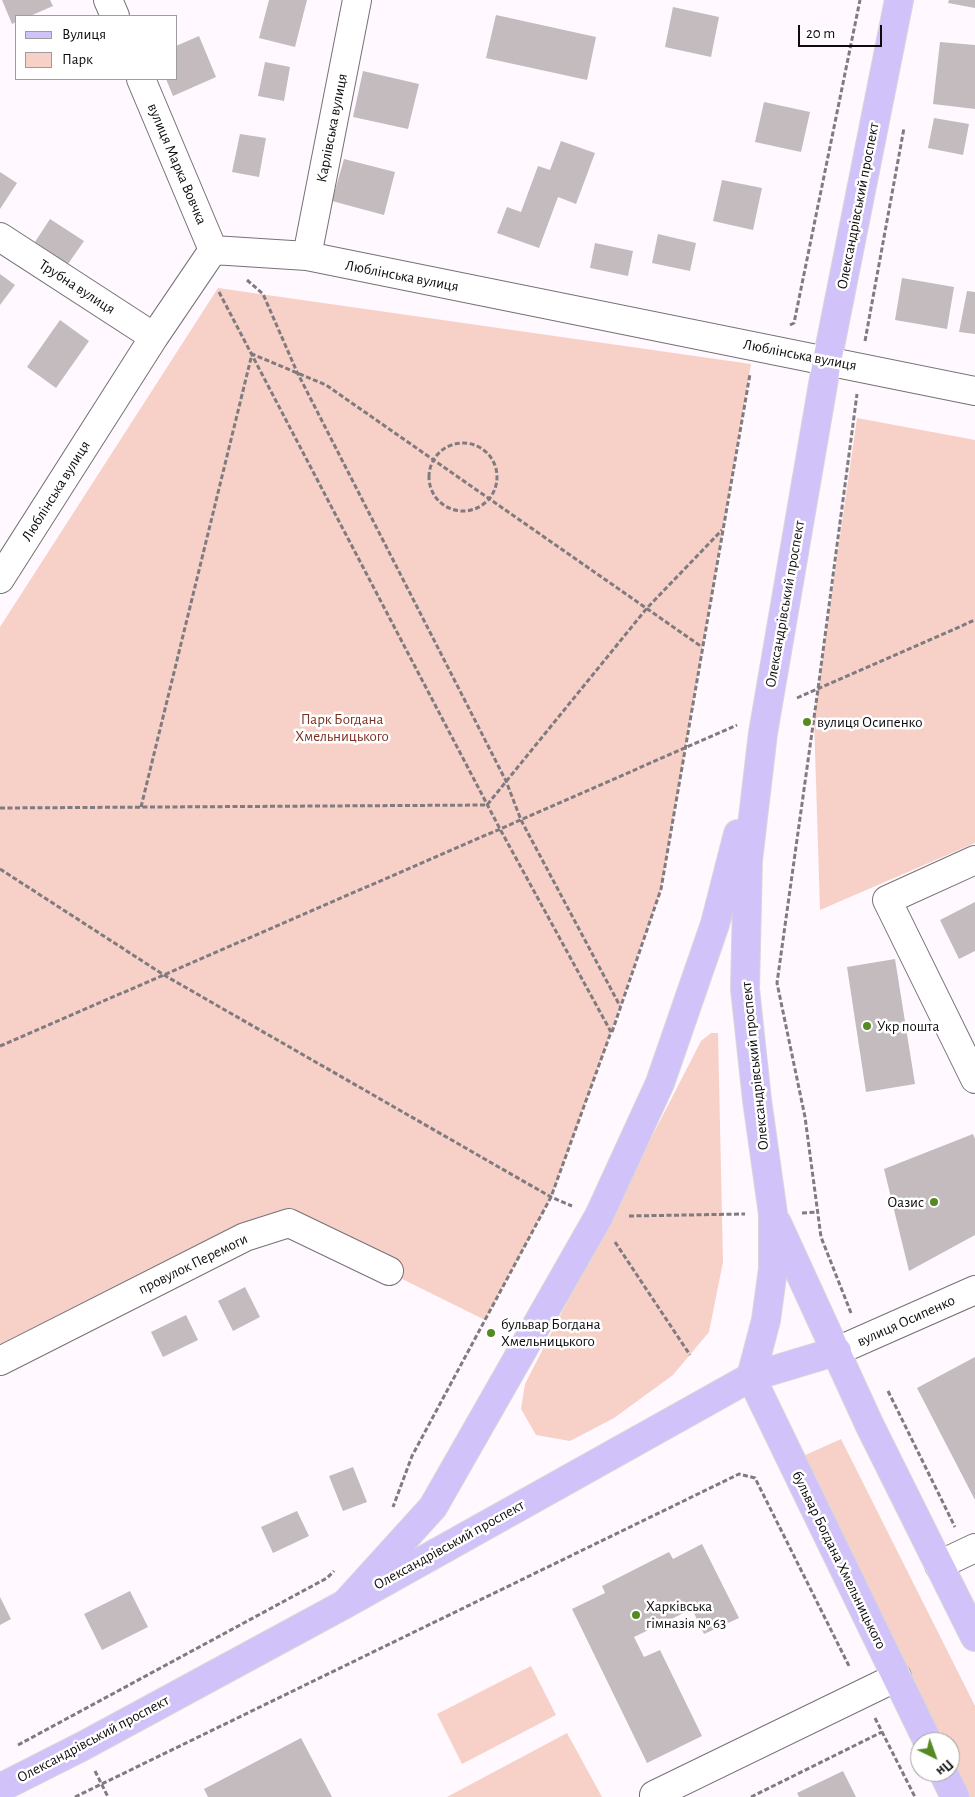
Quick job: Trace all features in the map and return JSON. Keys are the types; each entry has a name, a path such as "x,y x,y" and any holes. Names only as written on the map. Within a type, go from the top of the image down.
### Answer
{"main road":[{"name":"Олександрівський проспект","path":"0,1788 83,1746 345,1604 751,1377 766,1320 772,1278 773,1214 756,1100 745,989 748,860 765,722 827,361 899,0"},
{"path":"345,1604 433,1507 598,1216 660,1083 708,943 719,908 765,722"},
{"name":"Олександрівський проспект","path":"773,1214 837,1351"},
{"path":"751,1377 837,1351 870,1426 975,1637"},
{"name":"бульвар Богдана Хмельницького","path":"751,1377 923,1732"},
{"path":"948,1782 955,1797"}],"street":[{"path":"108,0 115,15"},
{"name":"Карлівська вулиця","path":"307,256 357,0"},
{"name":"вулиця Марка Вовчка","path":"141,80 213,250"},
{"name":"Трубна вулиця","path":"0,237 154,337"},
{"name":"Люблінська вулиця","path":"0,579 154,337 213,250 307,256 975,391"},
{"path":"975,860 888,900 975,1078"},
{"name":"провулок Перемоги","path":"0,1361 245,1237 289,1223 389,1271"},
{"name":"вулиця Осипенко","path":"837,1351 975,1290"},
{"path":"939,1565 971,1550"},
{"path":"654,1795 897,1677"}],"path":[{"path":"390,1515 412,1456 551,1197 661,889 754,346 794,323 860,0"},
{"path":"213,250 218,288 500,829 611,1032"},
{"path":"213,250 263,294 297,372 506,782 521,820 620,1007"},
{"path":"252,354 326,385 702,646"},
{"path":"142,807 252,354"},
{"path":"467,443 486,452 494,463 497,475 496,487 490,498 478,508 467,511 450,508 440,502 433,493 429,482 430,470 434,460 448,447 456,444 467,443"},
{"path":"488,805 647,608 722,530"},
{"path":"0,1046 684,749 765,722 818,688 975,620"},
{"path":"818,688 778,983 805,1118 822,1237 862,1340"},
{"path":"0,808 488,805"},
{"path":"0,869 164,975 551,1197 598,1216 722,1213 773,1214"},
{"path":"598,1216 690,1355"},
{"path":"886,1388 971,1550"},
{"path":"75,1797 739,1474 755,1478 915,1797"},
{"path":"17,1745 326,1578 340,1566"},
{"path":"751,1797 882,1732"}],"green space":[{"name":"Парк Богдана Хмельницького","path":"218,288 751,364 661,889 551,1197 485,1320 289,1223 0,1363 0,627"},
{"path":"857,418 975,440 975,843 820,910 814,718"},
{"path":"711,1033 718,1033 723,1262 709,1332 673,1375 614,1418 570,1441 536,1435 521,1409 525,1384 701,1041"},
{"path":"841,1439 975,1706 975,1797 969,1797 960,1779 960,1732 937,1732 801,1457"},
{"path":"531,1666 556,1715 462,1764 437,1714"},
{"path":"567,1733 602,1797 447,1797"}],"building":[{"path":"2,0 50,0 53,6 32,15 15,15 15,22 12,24"},
{"path":"269,0 307,0 295,47 259,38"},
{"path":"949,0 975,0 975,8 948,3"},
{"path":"673,7 719,17 711,57 665,47"},
{"path":"496,15 596,37 587,80 486,58"},
{"path":"199,36 216,77 173,96 166,80 178,80 178,45"},
{"path":"940,42 975,45 975,109 933,104"},
{"path":"265,62 290,67 284,101 258,96"},
{"path":"363,71 419,84 408,129 353,117"},
{"path":"764,102 810,112 801,152 755,142"},
{"path":"934,118 969,124 963,155 928,148"},
{"path":"240,134 266,138 259,177 232,172"},
{"path":"561,141 595,153 576,204 558,197 539,248 497,233 507,207 521,212 538,166 550,170"},
{"path":"344,159 395,172 384,215 332,201"},
{"path":"0,172 17,183 0,209"},
{"path":"722,180 762,188 753,230 713,221"},
{"path":"50,219 84,241 68,264 35,242"},
{"path":"658,234 696,243 690,271 652,263"},
{"path":"595,243 633,251 628,276 590,268"},
{"path":"0,274 15,285 0,305"},
{"path":"902,278 954,287 947,329 895,320"},
{"path":"967,291 975,292 975,334 959,332"},
{"path":"60,320 89,341 56,388 27,367"},
{"path":"975,902 975,951 959,959 940,920"},
{"name":"Укр пошта","path":"895,959 915,1084 866,1092 847,967"},
{"name":"Оазис","path":"973,1134 975,1139 975,1235 909,1271 884,1169"},
{"path":"245,1287 260,1317 233,1331 218,1301"},
{"path":"186,1315 198,1340 163,1357 151,1332"},
{"path":"975,1357 975,1500 917,1388"},
{"path":"353,1467 367,1502 343,1511 329,1476"},
{"path":"297,1511 309,1536 273,1553 261,1527"},
{"path":"702,1544 739,1618 704,1634 692,1609 634,1637 644,1657 660,1650 702,1736 647,1763 572,1609 605,1593 602,1586 669,1552 673,1559"},
{"path":"130,1591 148,1627 102,1650 84,1614"},
{"path":"0,1597 11,1619 0,1625"},
{"path":"301,1738 332,1797 208,1797 204,1789"},
{"path":"843,1771 856,1797 799,1797 797,1793"}],"place":[{"name":"вулиця Осипенко","path":"807,722"},
{"name":"Укр пошта","path":"867,1026"},
{"name":"Оазис","path":"934,1202"},
{"name":"бульвар Богдана Хмельницького","path":"491,1333"},
{"name":"Харківська гімназія № 63","path":"636,1615"}]}
